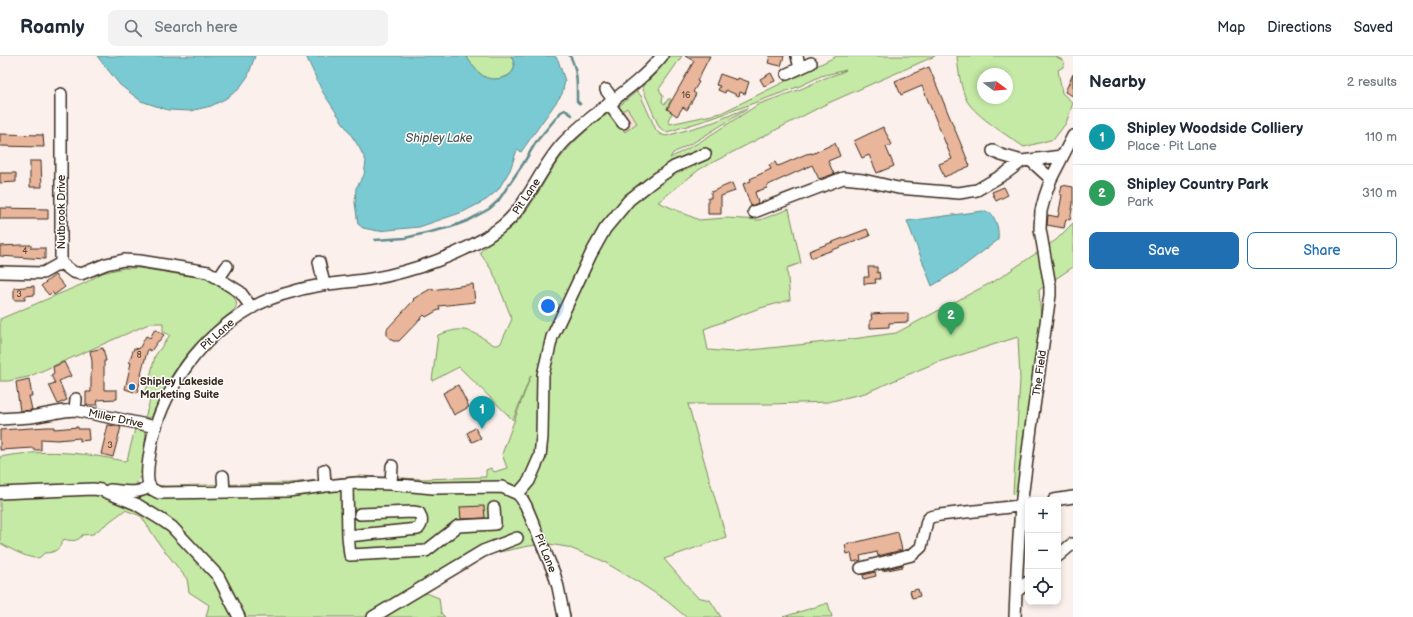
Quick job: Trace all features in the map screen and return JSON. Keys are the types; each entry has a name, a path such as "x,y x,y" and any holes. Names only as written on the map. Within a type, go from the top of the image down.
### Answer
{"street":[{"name":"Pit Lane","path":"150,486 148,476 149,458 156,427 167,400 191,360 214,336 236,318 252,308 288,293 324,284 372,278 411,269 467,248 491,234 507,222 520,207 550,159 560,146 583,124 642,77 662,56"},
{"path":"797,56 800,68"},
{"path":"787,74 811,63"},
{"path":"606,90 611,103 624,124"},
{"name":"Nutbrook Drive","path":"60,94 61,263 73,272 81,274 109,263 124,260 201,270 219,278 240,292 252,308"},
{"name":"The Field","path":"1026,497 1031,428 1049,309 1050,286 1040,229 1043,204 1051,179 1073,136"},
{"path":"993,150 1001,155 1026,160 1062,156"},
{"path":"0,493 81,488 139,491 145,490 150,486 156,491 164,493 288,491 346,484 391,484 432,488 497,486 507,488 518,494 529,481 530,476 538,462 541,448 543,375 546,356 552,337 591,254 605,229 633,196 674,167 705,154"},
{"path":"1026,160 1051,179"},
{"path":"754,212 843,178 863,180 898,188 967,193 977,190 1026,160"},
{"path":"319,262 324,284"},
{"path":"0,272 43,273 61,263"},
{"path":"219,278 227,266"},
{"name":"Miller Drive","path":"0,419 31,417 64,411 75,405 156,427"},
{"path":"391,484 392,466"},
{"path":"324,470 325,486"},
{"path":"223,476 224,492"},
{"path":"346,484 350,555 426,551 458,526 495,524 494,508"},
{"path":"101,490 136,504 172,527 218,576 239,617"},
{"name":"Pit Lane","path":"518,494 526,506 552,567 564,617"},
{"path":"1061,499 1073,497"},
{"path":"861,568 912,555 921,547 927,521 930,518 940,515 1025,506"},
{"name":"The Field","path":"1015,617 1016,592 1025,506"},
{"path":"348,536 418,529 421,525 422,519 419,513 413,512 360,514"},
{"path":"372,617 482,552 517,538"},
{"path":"1061,553 1072,544"},
{"path":"1016,592 1025,584"}],"shaded area":[{"path":"627,108 637,123 625,132 614,117"}],"green space":[{"path":"466,56 511,56 514,68 509,75 505,77 496,79 487,78 480,74"},
{"path":"670,56 682,56 659,89 663,96 662,102 665,104 668,99 671,99 667,108 672,113 668,120 670,124 721,113 837,56 935,56 826,104 700,169 658,202 699,220 726,218 760,220 789,209 801,263 787,268 790,300 757,309 704,329 708,350 732,352 896,333 998,279 1056,240 1073,223 1073,267 1039,290 1041,319 1018,498 1013,493 1020,380 1018,337 935,363 865,393 828,402 688,404 726,537 664,559 697,597 710,600 721,617 686,617 667,601 601,560 567,547 549,544 529,546 485,555 421,591 439,598 441,613 445,617 206,617 209,605 189,592 187,579 160,545 141,516 125,510 93,534 82,535 79,539 74,540 64,539 57,550 44,553 41,557 37,558 20,553 0,543 0,457 47,452 92,455 124,461 127,460 135,429 145,431 146,435 141,475 136,483 165,486 289,483 359,476 422,479 486,477 486,470 491,468 494,472 507,468 502,454 531,375 513,420 459,367 432,381 438,335 455,330 462,330 473,333 494,345 501,343 512,319 493,272 480,253 486,246 513,226 522,216 565,152 586,131 609,113 625,132 637,123 627,108 619,113 617,108 637,91 641,96 656,130 660,134 666,136 714,122 747,108 696,141 673,153 670,158 698,143 759,104 801,89 846,70 821,76 800,86 713,118 667,132 659,127 642,87"},
{"path":"957,56 1055,56 1064,61 1063,67 1058,70 1062,93 1073,103 1066,123 1054,139 1024,147 993,126 972,107 967,101 960,79"},
{"path":"123,268 139,268 203,278 233,296 236,303 236,307 233,311 204,335 180,363 173,373 151,417 145,418 151,396 149,393 144,391 148,386 155,356 170,335 163,332 163,323 151,323 28,377 0,381 0,319 85,283 102,273"},
{"path":"828,603 832,617 783,617"}],"water":[{"path":"97,56 255,56 248,76 238,90 211,106 190,111 168,110 141,101 120,85"},
{"name":"Shipley Lake","path":"306,56 466,56 479,73 488,78 497,79 506,77 513,72 514,65 511,56 555,56 558,60 565,81 562,94 521,152 517,150 510,170 498,190 486,200 463,212 419,227 378,231 363,228 358,224 355,203 356,188 364,175 366,161 359,147 322,91"},
{"path":"983,211 991,213 995,219 998,229 998,240 958,270 932,286 907,221"}],"building":[{"path":"685,56 710,56 697,81 699,82 693,92 696,94 687,110 683,107 677,116 667,109 694,61"},
{"path":"770,56 784,56 781,66 768,63"},
{"path":"929,67 970,166 944,177 939,164 952,159 922,86 901,95 895,81"},
{"path":"771,73 775,81 764,86 760,79"},
{"path":"720,74 737,80 738,78 749,82 745,94 740,92 739,96 726,90 725,93 718,90 720,86 716,85"},
{"path":"1073,74 1073,96 1065,92"},
{"path":"883,127 892,145 886,147 894,166 877,173 869,155 862,158 854,141"},
{"path":"0,134 43,135 44,147 0,146"},
{"path":"835,143 840,156 828,161 834,174 819,179 812,165 766,186 767,188 755,192 758,203 751,206 743,184 771,169 769,165 775,162 777,166 781,165 806,154 812,154"},
{"path":"30,161 41,161 42,187 30,187"},
{"path":"0,173 16,173 16,182 0,183"},
{"path":"732,183 735,191 721,196 721,214 708,214 708,198 711,198 711,192"},
{"path":"1062,185 1073,187 1073,204 1070,220 1066,219 1064,228 1047,225 1048,215 1058,217 1062,195 1060,195"},
{"path":"1004,187 1008,195 996,201 992,192"},
{"path":"0,208 48,209 48,219 0,219"},
{"path":"867,229 870,236 811,258 809,251"},
{"path":"31,245 31,248 45,248 45,259 0,256 0,246"},
{"path":"868,267 877,267 877,273 879,272 880,279 875,279 876,283 864,284 864,277 869,277"},
{"path":"55,275 65,287 54,295 52,292 49,295 41,286"},
{"path":"473,284 475,302 439,306 440,309 426,317 424,315 399,341 393,341 387,336 387,329 414,300 413,299 432,288 432,290"},
{"path":"34,286 34,295 25,296 25,300 14,300 14,288"},
{"path":"908,313 908,322 889,323 889,327 870,328 870,320 872,320 871,314"},
{"path":"155,329 164,335 151,351 148,349 137,393 125,389 131,363 129,362 134,348 139,349 146,336 150,338"},
{"path":"103,348 106,361 104,361 104,390 117,390 117,399 97,400 98,405 86,405 86,392 91,392 92,361 90,351"},
{"path":"64,362 71,376 59,381 67,400 58,404 49,385 55,383 51,375 54,373 53,367"},
{"path":"29,379 32,396 29,396 32,410 20,411 16,382"},
{"path":"458,385 469,407 454,415 443,393"},
{"path":"108,425 121,427 113,457 101,454"},
{"path":"54,427 54,429 78,427 78,429 88,429 89,440 80,441 80,438 57,440 41,439 41,450 34,450 34,448 0,450 0,430"},
{"path":"475,428 481,438 472,442 467,433"},
{"path":"484,506 485,518 461,519 460,507"},
{"path":"898,532 902,550 878,556 877,552 860,556 861,560 853,562 851,553 847,554 845,545"},
{"path":"903,565 903,567 882,571 882,570"},
{"path":"875,572 876,576 864,579 863,575"},
{"path":"918,589 920,596 912,598 910,591"}],"waterway":[{"path":"570,56 576,72 577,101 580,104"},
{"path":"375,240 405,238 451,227 467,221 489,209 498,201 536,142 561,112 565,110 572,115"}],"place":[{"name":"Shipley Country Park","path":"951,335"},
{"name":"Shipley Lakeside Marketing Suite","path":"132,387"},
{"name":"Shipley Woodside Colliery","path":"482,429"}]}
